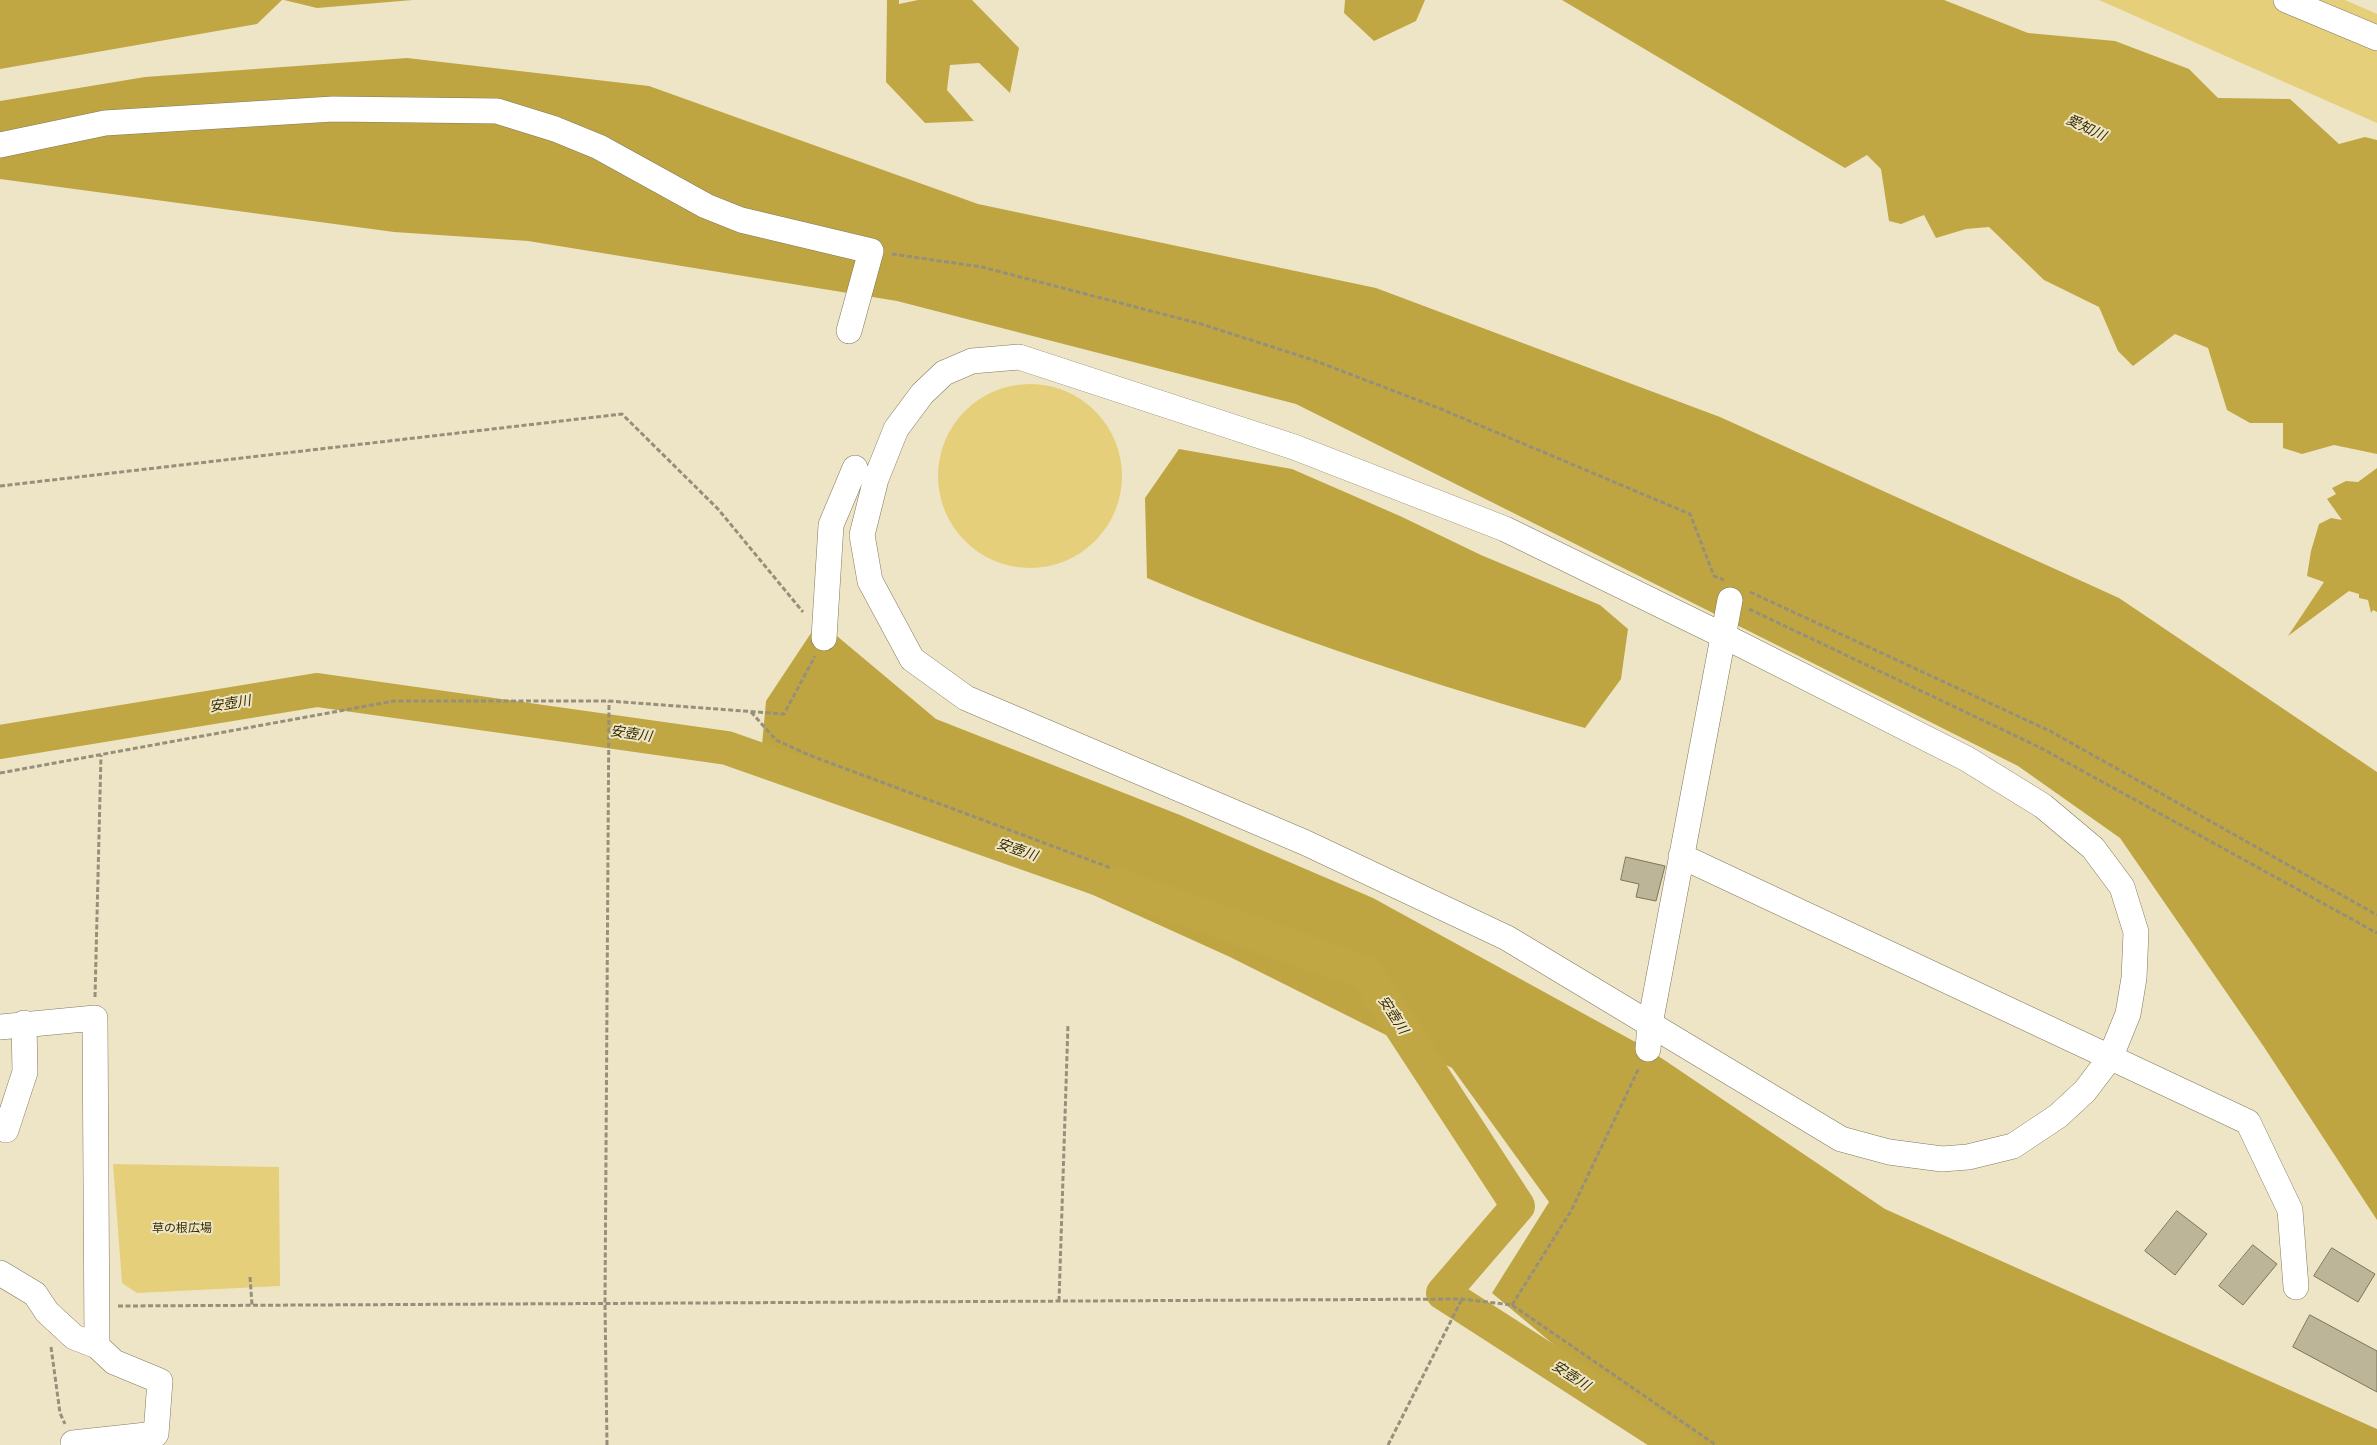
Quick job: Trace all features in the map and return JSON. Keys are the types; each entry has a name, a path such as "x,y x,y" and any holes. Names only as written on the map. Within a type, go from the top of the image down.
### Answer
{"street":[{"path":"2286,0 2377,38"},
{"path":"0,145 105,123 333,109 497,111 556,129 599,146 706,206 741,220 871,251 849,331"},
{"path":"1019,357 1294,447 1496,525 1724,636 1967,759 2043,806 2093,848 2122,887 2136,932 2134,978 2128,1014 2110,1058 2085,1091 2058,1116 2013,1146 1968,1157 1942,1159 1889,1152 1841,1139 1508,938 1306,843 966,698 912,659 870,581 862,535 876,479 896,429 922,394 944,373 972,361 1019,357"},
{"path":"824,638 831,525 855,468"},
{"path":"1648,1049 1650,1024 1681,856 1724,636 1735,591"},
{"path":"1681,856 2248,1122 2290,1210 2296,1287"},
{"path":"0,1027 24,1023 95,1018 97,1346"},
{"path":"6,1130 25,1072 24,1023"},
{"path":"0,1273 35,1294 47,1312 74,1337 97,1346 114,1362 160,1381 156,1434 73,1444"}],"path":[{"path":"871,251 982,267 1202,324 1313,360 1441,409 1690,514 1714,576 1735,591 2039,747 2377,933"},
{"path":"0,486 622,414 718,509 824,638 784,714 609,701 394,701 0,773"},
{"path":"1735,591 2050,731 2377,915"},
{"path":"607,1445 605,1304 609,701"},
{"path":"750,712 776,740 1111,868"},
{"path":"95,1018 101,755"},
{"path":"1059,1301 1068,1024"},
{"path":"1512,1305 1571,1211 1648,1049"},
{"path":"250,1277 252,1305"},
{"path":"98,1306 1462,1299 1512,1305 1716,1445"},
{"path":"1388,1445 1462,1299"},
{"path":"47,1312 60,1413 73,1444"}],"green space":[{"path":"2099,0 2345,0 2377,14 2377,123"},
{"path":"1039,384 1048,385 1074,395 1089,405 1101,417 1111,432 1118,449 1121,458 1121,494 1111,520 1101,535 1089,547 1074,557 1048,567 1021,568 1012,567 986,557 971,547 959,535 949,520 939,494 938,467 939,458 949,432 959,417 971,405 986,395 1012,385"},
{"name":"草の根広場","path":"113,1164 279,1167 280,1286 137,1293 122,1283"}],"shaded area":[{"path":"407,58 649,86 978,204 1376,288 1720,417 2119,598 2377,772 2377,1220 2264,1047 2120,838 2018,766 1296,404 897,301 528,241 394,232 0,179 0,101 145,77"},
{"path":"1179,449 1292,469 1400,516 1481,555 1600,605 1628,629 1621,679 1585,728 1364,660 1255,621 1147,578 1145,498"},
{"path":"819,621 936,719 1180,815 1373,898 1648,1049 1885,1209 2377,1429 2377,1445 1674,1445 1492,1293 1549,1202 1452,1068 1230,957 762,745 766,701"}],"water":[{"path":"0,0 282,0 257,24 0,69"},
{"path":"284,0 413,0 317,8"},
{"path":"887,0 899,0 899,4 918,0 972,0 1019,48 1010,93 979,63 950,65 947,90 974,121 925,123 886,82"},
{"path":"1345,0 1425,0 1416,21 1374,41 1344,13"},
{"name":"愛知川","path":"1562,0 1944,0 2028,33 2115,41 2189,69 2218,98 2290,99 2339,144 2365,137 2377,140 2377,454 2334,445 2302,454 2283,448 2283,423 2250,423 2227,410 2208,348 2175,334 2133,366 2118,351 2099,307 2044,280 1989,227 1966,229 1936,238 1924,215 1901,224 1889,221 1881,169 1867,155 1845,168"},
{"path":"2377,468 2377,612 2373,610 2371,613 2368,600 2359,598 2359,594 2349,591 2288,636 2324,582 2307,576 2311,551 2319,524 2331,518 2342,520 2327,499 2336,494 2332,488 2346,481 2358,482"}],"building":[{"path":"1626,857 1665,866 1656,901 1636,897 1639,884 1621,880"},
{"path":"2177,1211 2207,1234 2175,1275 2145,1251"},
{"path":"2253,1245 2277,1264 2243,1305 2219,1286"},
{"path":"2332,1248 2375,1274 2358,1302 2314,1276"},
{"path":"2310,1315 2377,1351 2377,1392 2293,1347"}],"waterway":[{"name":"安壺川","path":"0,742 317,690 727,748 1366,973 1518,1206 1443,1293 1679,1445"}]}
